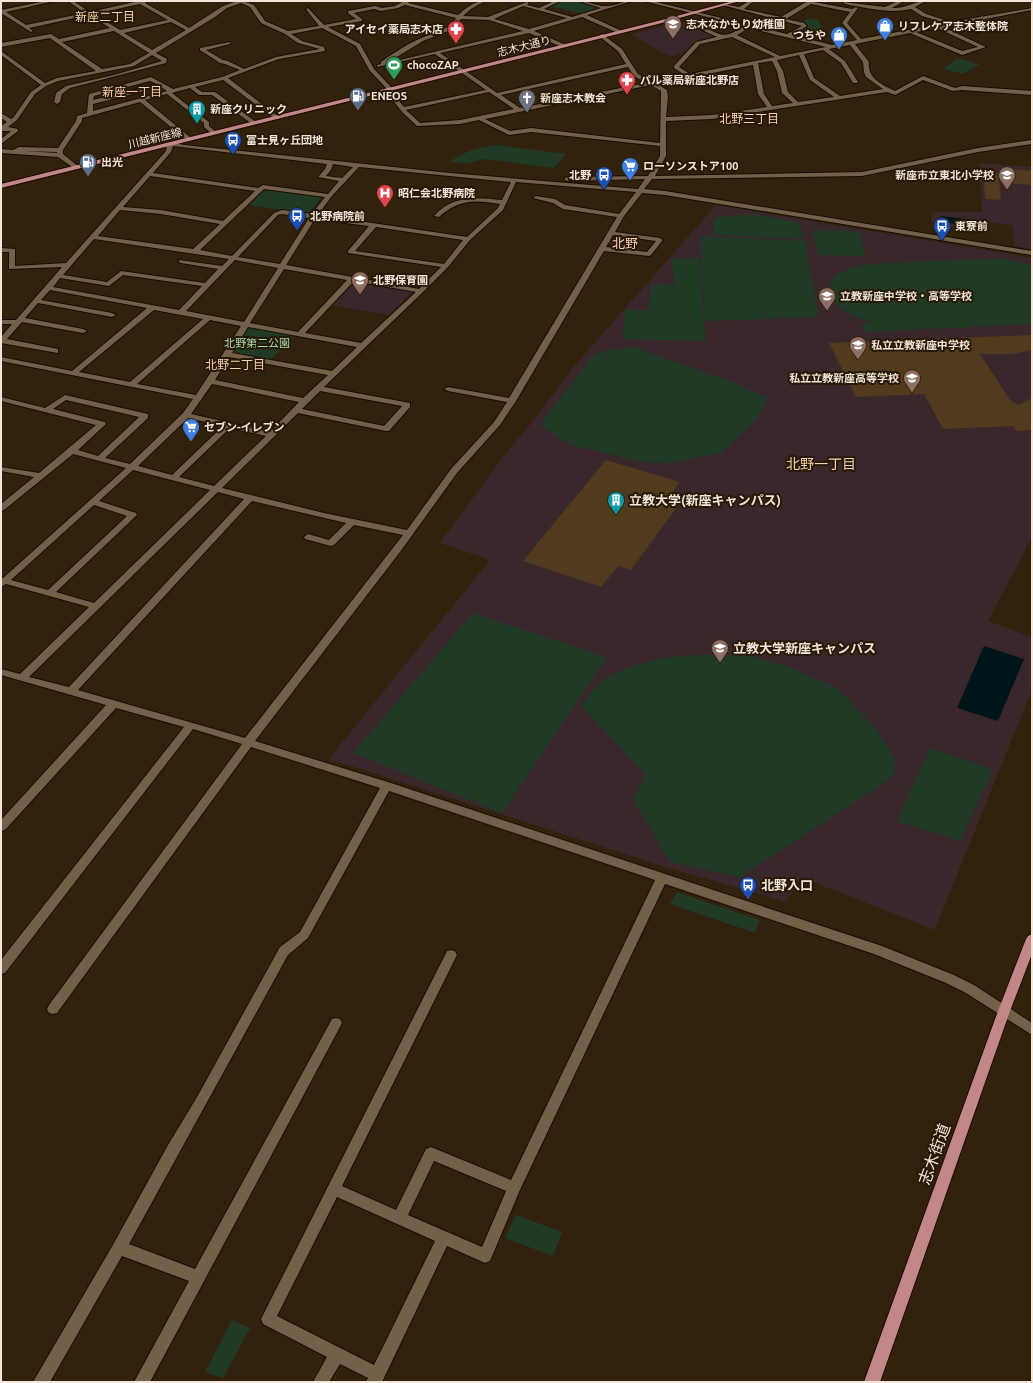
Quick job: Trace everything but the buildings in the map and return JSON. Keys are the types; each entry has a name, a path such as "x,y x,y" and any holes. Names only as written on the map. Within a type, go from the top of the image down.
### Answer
{"main road":[{"name":"志木大通り","path":"314,108 696,13 738,1"},
{"name":"川越新座線","path":"1,186 314,108"},
{"name":"志木街道","path":"872,1382 1004,1011 1032,939"}],"street":[{"path":"2,11 52,1"},
{"path":"57,102 59,93 68,87 115,76 164,62 166,60 153,54 70,1"},
{"path":"379,66 392,56 421,40 451,28 459,17 469,8 483,1"},
{"path":"489,19 532,1"},
{"path":"540,10 558,1"},
{"path":"581,1 607,8"},
{"path":"371,69 529,30 630,1"},
{"path":"646,1 857,52 862,55 866,62 864,68 867,75 888,90 895,93 923,78 955,90 962,88 1032,93"},
{"path":"664,6 674,1"},
{"path":"740,9 752,1"},
{"path":"836,1 857,6 900,10 912,7 924,1"},
{"path":"886,9 902,1"},
{"path":"25,27 144,2 189,30"},
{"path":"2,128 15,119 33,93 44,85 57,80 132,65 153,54 225,6 239,2 252,6 263,22 287,33 300,42 322,48 323,50 278,58 224,78 90,113 79,118 79,121 60,152"},
{"path":"287,33 360,20 350,12 375,7 381,10 406,2 459,17 489,19 529,30 564,46"},
{"path":"782,19 810,2 853,11"},
{"path":"1026,2 1032,8"},
{"path":"523,5 572,18"},
{"path":"724,5 805,26 787,36"},
{"path":"857,6 844,23 860,41"},
{"path":"912,7 924,15 951,24"},
{"path":"308,8 322,26 362,48 366,61 371,69 390,89 390,93 403,109 419,125 460,122 860,41 1032,8"},
{"path":"2,11 37,36 36,38"},
{"path":"582,15 620,32"},
{"path":"120,32 172,20"},
{"path":"720,37 704,29 728,21"},
{"path":"958,22 978,32"},
{"path":"690,76 676,67 698,43 733,35 748,26"},
{"path":"911,31 962,53 985,46 937,26"},
{"path":"59,41 115,29"},
{"path":"733,35 781,58"},
{"path":"1,46 51,36 102,72"},
{"path":"53,1009 252,736 282,699 328,637 398,550 408,533 454,471 497,423 512,401 621,216 650,178 663,156 664,90 636,75 620,50 602,36"},
{"path":"228,43 202,49 222,62 226,62 243,70"},
{"path":"852,43 857,52"},
{"path":"825,49 843,62 855,82"},
{"path":"435,52 498,94 519,110"},
{"path":"1,53 44,85"},
{"path":"801,54 812,79 840,98"},
{"path":"774,59 780,71 785,93 797,104"},
{"path":"755,63 762,94 771,108"},
{"path":"498,94 629,65"},
{"path":"224,78 277,118"},
{"path":"90,113 90,103 161,85 207,123 206,126 214,133"},
{"path":"191,86 201,94 213,93 254,123"},
{"path":"403,109 491,90"},
{"path":"663,119 712,117 888,90"},
{"path":"140,99 189,139"},
{"path":"1,115 11,122"},
{"path":"480,118 509,133 531,130 663,145"},
{"path":"1,142 16,130 2,128"},
{"path":"560,184 566,180 572,179 862,174 984,148 1032,142"},
{"path":"2,340 169,151 170,144 184,147 514,181 640,190 714,200 1032,253"},
{"path":"1,151 14,152 19,149 60,152 77,168"},
{"path":"331,162 328,170 321,177 343,180"},
{"path":"2,582 133,466 186,415 227,354 314,216 329,196 358,165"},
{"path":"148,174 260,190"},
{"path":"23,677 272,435 305,400 446,266 468,239 501,209 502,202 514,181"},
{"path":"195,251 260,190 266,187 329,196"},
{"path":"536,198 555,201 563,207 621,216"},
{"path":"437,216 451,203 458,201 472,199 502,202"},
{"path":"119,208 161,212 225,223"},
{"path":"182,312 222,268 234,258 276,214 282,212 468,239"},
{"path":"374,225 350,252 446,266"},
{"path":"602,249 649,254 660,240 612,233"},
{"path":"92,237 195,251 421,291"},
{"path":"1,250 13,250 10,268 68,265"},
{"path":"181,261 222,268"},
{"path":"58,276 109,284 120,273 206,285"},
{"path":"300,334 353,278"},
{"path":"48,288 363,346"},
{"path":"36,301 112,315"},
{"path":"74,373 153,307"},
{"path":"132,384 210,317"},
{"path":"1,322 19,321 83,331"},
{"path":"2,340 55,351"},
{"path":"227,354 333,374"},
{"path":"1,359 198,398"},
{"path":"210,380 305,400"},
{"path":"295,410 386,429 407,404 318,388"},
{"path":"448,389 512,401"},
{"path":"46,410 65,397 145,416 100,458"},
{"path":"1,399 102,424 72,451 1,508"},
{"path":"186,415 272,435"},
{"path":"174,477 228,425"},
{"path":"72,451 352,522 408,533"},
{"path":"1,469 40,476"},
{"path":"71,691 251,497"},
{"path":"50,593 133,515 92,502"},
{"path":"308,537 331,543 352,522"},
{"path":"2,582 50,593 95,606"},
{"path":"1,672 249,742 387,786 878,950 920,966 970,988 1032,1030"},
{"path":"1,827 114,703"},
{"path":"1,969 191,725"},
{"path":"41,1382 119,1248 173,1149 202,1101 284,951 304,935 387,786"},
{"path":"334,1189 486,1256 514,1188 662,878"},
{"path":"444,1237 376,1378 336,1354 268,1319 451,955"},
{"path":"142,1382 336,1023"},
{"path":"400,1217 431,1153 514,1188"},
{"path":"119,1248 198,1277"},
{"path":"321,1382 336,1354"}],"shaded area":[{"name":"志木なかもり幼稚園","path":"681,21 690,24 696,23 706,27 700,29 715,37 695,42 690,49 685,52 671,56 655,49 632,34"},
{"name":"新座市立東北小学校","path":"980,163 1032,167 1032,249 1015,246 1012,225 982,222 983,230 931,223 932,212 982,212"},
{"name":"立教大学新座キャンパス","path":"716,205 1032,258 1032,537 988,621 1032,637 1032,689 935,930 800,877 786,902 659,865 358,768 328,760 490,560 440,543 502,458 532,422 576,364"},
{"path":"941,216 974,220 973,226 940,222"},
{"path":"357,282 411,291 412,293 388,315 332,305 353,283"},
{"path":"984,646 1024,659 998,721 957,708"}],"green space":[{"path":"561,1 577,1 602,8 582,14 550,6"},
{"path":"809,18 818,20 823,29 804,38 793,36 792,35 807,26 806,24 802,23"},
{"path":"957,58 980,64 963,74 944,69"},
{"path":"497,145 566,154 554,168 485,159 468,163 450,162 472,150"},
{"path":"266,188 322,196 309,214 249,205"},
{"path":"754,214 800,223 802,239 714,235 713,220 718,217"},
{"path":"812,230 860,231 865,256 818,255"},
{"path":"700,236 805,241 818,317 705,321"},
{"path":"671,258 700,259 705,341 623,339 625,310 649,310 650,284 675,285"},
{"path":"1004,259 1032,265 1032,324 865,332 861,324 874,323 853,316 841,308 832,298 829,291 832,280 839,273 857,266 882,263"},
{"name":"北野第二公園","path":"249,326 295,335 271,360 232,353"},
{"path":"634,347 735,383 767,398 757,419 721,453 670,463 644,462 570,445 540,425 591,358 602,351"},
{"path":"473,613 607,657 502,813 353,753"},
{"path":"691,655 748,655 787,666 838,689 875,727 895,759 895,773 881,785 740,877 670,862 633,799 646,775 581,706 596,686 620,671 655,660"},
{"path":"930,748 993,769 960,841 897,821"},
{"path":"677,892 760,920 755,933 670,904"},
{"path":"516,1215 562,1232 553,1256 505,1238"},
{"path":"232,1320 250,1328 223,1378 205,1372"}],"place":[{"name":"志木なかもり幼稚園","path":"673,39"},
{"name":"リフレケア志木整体院","path":"885,41"},
{"name":"アイセイ薬局志木店","path":"456,44"},
{"name":"つちや","path":"839,50"},
{"name":"chocoZAP","path":"394,80"},
{"name":"パル薬局新座北野店","path":"627,95"},
{"name":"ENEOS","path":"358,111"},
{"name":"新座志木教会","path":"527,113"},
{"name":"新座クリニック","path":"197,124"},
{"name":"富士見ヶ丘団地","path":"233,155"},
{"name":"出光","path":"88,177"},
{"name":"ローソンストア100","path":"630,181"},
{"name":"北野","path":"604,190"},
{"name":"新座市立東北小学校","path":"1007,190"},
{"name":"昭仁会北野病院","path":"385,208"},
{"name":"北野病院前","path":"297,231"},
{"name":"東寮前","path":"942,241"},
{"name":"北野保育園","path":"360,295"},
{"name":"立教新座中学校・高等学校","path":"827,311"},
{"name":"私立立教新座中学校","path":"858,360"},
{"name":"私立立教新座高等学校","path":"912,393"},
{"name":"セブン-イレブン","path":"191,442"},
{"name":"立教大学(新座キャンパス)","path":"616,515"},
{"name":"立教大学新座キャンパス","path":"720,663"},
{"name":"北野入口","path":"748,900"}],"district":[{"name":"新座二丁目","path":"105,17"},
{"name":"新座一丁目","path":"132,92"},
{"name":"北野三丁目","path":"749,119"},
{"name":"北野","path":"625,243"},
{"name":"北野二丁目","path":"235,365"},
{"name":"北野一丁目","path":"821,464"}]}
